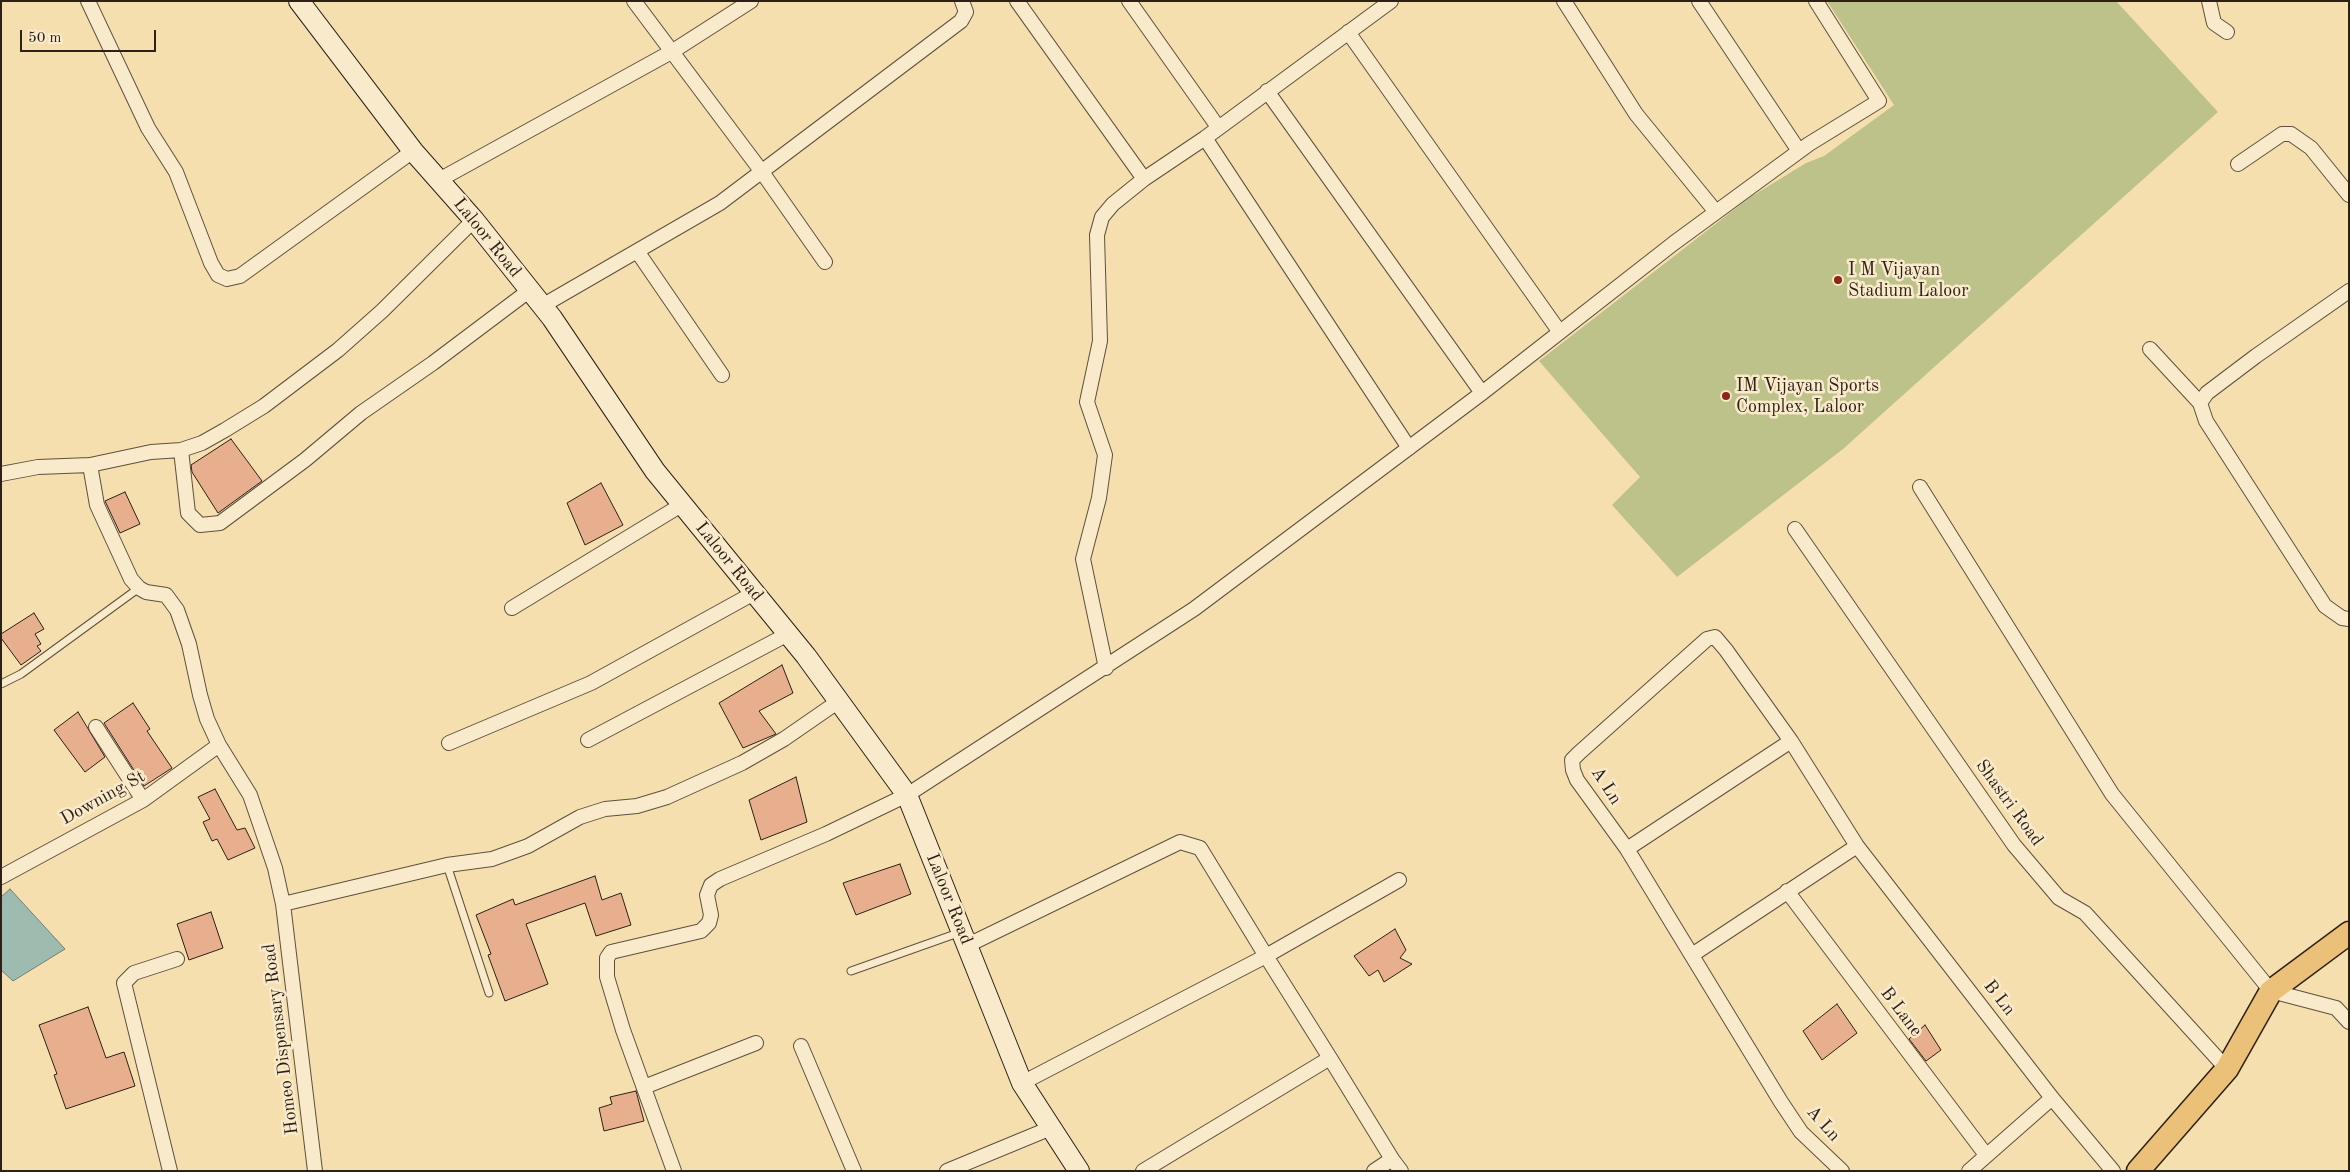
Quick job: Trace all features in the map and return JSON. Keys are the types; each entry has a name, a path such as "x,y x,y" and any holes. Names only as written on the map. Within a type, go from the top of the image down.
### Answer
{"main road":[{"path":"2138,1171 2227,1069 2271,991 2349,933"}],"street":[{"path":"88,1 148,128 176,172 211,263 218,275 227,279 240,276 413,151"},
{"name":"Laloor Road","path":"299,1 413,151 474,220 530,290 655,471 788,634 907,796 1022,1083 1079,1171"},
{"path":"634,1 762,172 825,262"},
{"path":"439,180 672,51 751,1"},
{"path":"542,306 720,203 961,21 966,12 962,1"},
{"path":"1017,1 1144,178"},
{"path":"1129,1 1218,127"},
{"path":"1106,668 1083,559 1099,498 1105,455 1087,402 1100,341 1097,235 1102,217 1113,204 1144,178 1205,138 1391,1"},
{"path":"1564,1 1636,114 1716,212"},
{"path":"1699,1 1799,151"},
{"path":"674,1171 623,1030 607,976 607,958 612,952 701,931 709,923 711,914 707,895 711,886 720,879 826,834 907,796 1194,609 1482,393 1716,212 1799,151 1879,101 1816,1"},
{"path":"2209,1 2214,23 2227,32"},
{"path":"1348,32 1560,331"},
{"path":"1267,91 1482,393"},
{"path":"2238,164 2282,134 2291,134 2311,148 2349,195"},
{"path":"1205,138 1409,448"},
{"path":"1,474 38,467 90,465 151,452 182,450 202,442 264,406 338,350 382,311 474,220"},
{"path":"637,251 722,375"},
{"path":"182,450 188,513 200,524 220,523 305,460 361,413 433,363 530,290"},
{"path":"2200,403 2207,393 2235,372 2349,292"},
{"path":"2150,349 2200,403 2206,420 2325,606 2342,618 2349,619"},
{"path":"90,465 96,505 131,579 139,588"},
{"path":"1920,488 2112,794 2271,991 2336,1008 2349,1022"},
{"path":"512,608 683,504"},
{"name":"Shastri Road","path":"1795,529 2014,845 2059,898 2085,913 2227,1069"},
{"name":"Homeo Dispensary Road","path":"139,588 146,592 166,595 177,610 189,644 200,695 219,745 250,795 275,868 283,904 315,1171"},
{"path":"449,743 591,683 754,593"},
{"path":"588,740 788,634"},
{"name":"A Ln","path":"1842,1171 1801,1132 1791,1117 1627,849 1577,780 1572,760 1707,639 1715,637 1791,741 1858,846"},
{"path":"283,904 447,865 492,859 528,846 580,817 605,809 637,806 667,797 742,763 784,739 839,701"},
{"path":"96,727 143,800"},
{"path":"1627,849 1791,741"},
{"name":"Downing St","path":"1,877 80,832 143,800 219,745"},
{"path":"964,939 1180,842 1200,848 1401,1171"},
{"path":"1692,955 1786,891 1858,846"},
{"name":"B Ln","path":"1858,846 2052,1098 2112,1171"},
{"path":"1022,1083 1266,956 1399,880"},
{"name":"B Lane","path":"1786,891 1986,1155"},
{"path":"170,1171 124,983 134,973 177,959"},
{"path":"644,1087 756,1043"},
{"path":"801,1046 854,1171"},
{"path":"1143,1171 1330,1058"},
{"path":"1969,1171 2052,1098"},
{"path":"947,1171 1050,1128"},
{"path":"1374,1171 1392,1159"}],"lane":[{"path":"1,684 21,674 139,588"},
{"path":"447,865 489,993"},
{"path":"851,970 964,939"}],"green space":[{"name":"I M Vijayan Stadium Laloor","path":"1827,1 2116,1 2218,112 1843,449 1677,577 1612,505 1640,477 1539,361 1749,198 1806,163 1824,156 1894,105"}],"shaded area":[{"path":"10,889 65,949 13,981 1,970 1,897"}],"building":[{"path":"231,439 262,481 218,513 192,472 191,465"},
{"path":"601,483 623,525 585,545 567,503"},
{"path":"125,492 140,524 120,533 105,501"},
{"path":"34,613 44,629 35,634 41,644 37,646 41,651 21,665 1,638 1,634"},
{"path":"782,665 793,693 759,711 776,734 743,748 719,703"},
{"path":"133,703 150,729 147,731 172,768 144,786 104,723"},
{"path":"78,712 105,757 85,772 54,730"},
{"path":"796,777 807,822 761,840 749,800"},
{"path":"215,789 237,830 245,828 255,848 228,860 217,839 212,841 203,822 210,819 198,797"},
{"path":"900,864 911,894 856,915 843,883"},
{"path":"595,876 602,900 621,893 631,925 596,936 585,903 526,924 548,984 505,1001 488,955 491,954 476,915 513,899 515,905"},
{"path":"211,912 223,948 189,960 177,924"},
{"path":"1395,929 1406,950 1400,958 1412,964 1384,982 1378,970 1369,976 1354,956"},
{"path":"1837,1004 1857,1033 1822,1060 1803,1031"},
{"path":"88,1007 106,1058 124,1052 135,1086 66,1109 54,1075 57,1074 39,1025"},
{"path":"1925,1025 1941,1050 1926,1061 1909,1039"},
{"path":"636,1091 644,1121 604,1131 599,1108 612,1104 610,1097"}],"place":[{"name":"I M Vijayan Stadium Laloor","path":"1838,280"},
{"name":"IM Vijayan Sports Complex, Laloor","path":"1726,396"}]}
